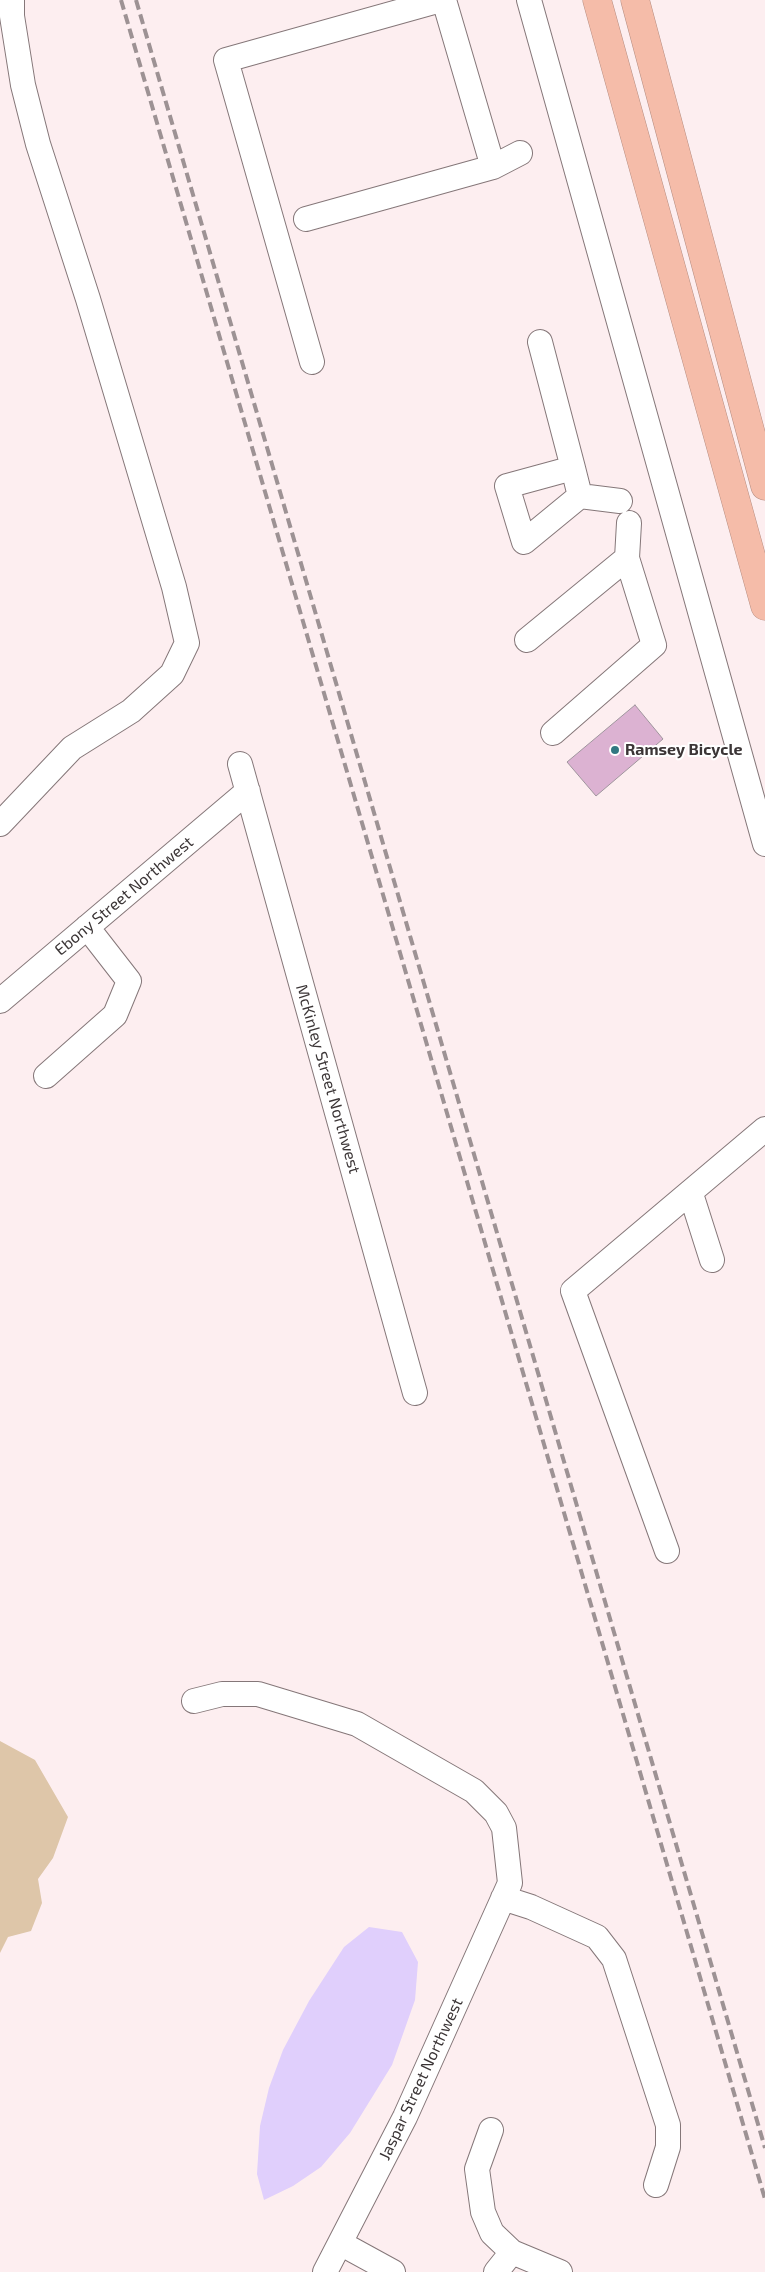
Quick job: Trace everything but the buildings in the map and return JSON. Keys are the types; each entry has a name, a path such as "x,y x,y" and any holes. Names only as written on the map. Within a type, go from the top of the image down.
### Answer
{"highway":[{"path":"597,0 765,606"},
{"path":"635,0 765,486"}],"street":[{"path":"312,362 226,60 443,0 494,167"},
{"path":"529,0 765,844"},
{"path":"0,824 72,748 131,711 172,674 187,643 174,587 88,299 38,144 8,13"},
{"path":"306,219 494,167 520,153"},
{"path":"540,342 580,496"},
{"path":"573,468 507,486 524,542 580,496 620,501"},
{"path":"553,733 654,645 628,558 629,523"},
{"path":"527,640 628,558"},
{"name":"McKinley Street Northwest","path":"240,764 415,1393"},
{"name":"Ebony Street Northwest","path":"3,991 87,927 248,791"},
{"path":"46,1076 115,1015 129,981 87,927"},
{"path":"668,1552 573,1291 691,1194 765,1129"},
{"path":"691,1194 712,1260"},
{"path":"194,1701 222,1694 258,1694 357,1724 474,1791 496,1813 504,1828 507,1891 531,1907 597,1937 614,1959 668,2125 668,2147 656,2185"},
{"name":"Jaspar Street Northwest","path":"325,2272 405,2117 507,1891"},
{"path":"491,2130 477,2169 483,2212 492,2233 512,2252 560,2272"},
{"path":"340,2243 393,2272"},
{"path":"496,2272 512,2252"}],"shaded area":[{"path":"0,1741 35,1760 68,1817 53,1858 38,1879 42,1903 31,1931 8,1937 0,1953"},
{"path":"369,1927 402,1932 418,1962 415,2000 392,2065 350,2133 321,2167 293,2186 264,2200 257,2174 260,2126 269,2088 283,2050 309,2001 344,1947"}],"railway":[{"path":"121,0 765,2199"},
{"path":"136,0 765,2148"}],"place":[{"name":"Ramsey Bicycle","path":"615,750"}]}
